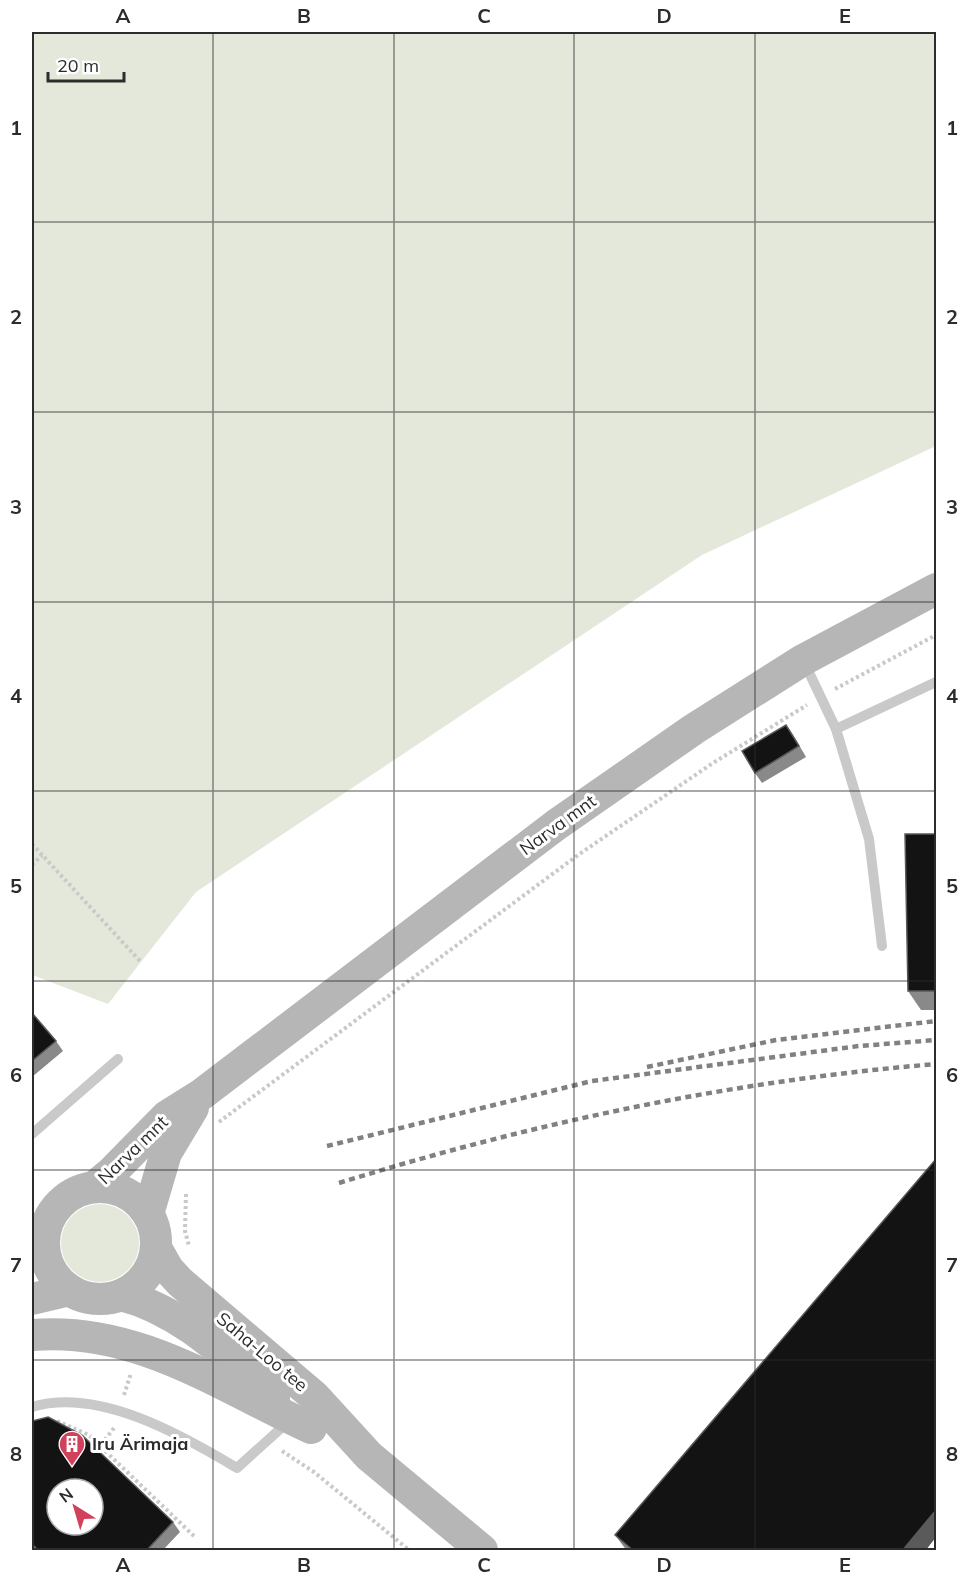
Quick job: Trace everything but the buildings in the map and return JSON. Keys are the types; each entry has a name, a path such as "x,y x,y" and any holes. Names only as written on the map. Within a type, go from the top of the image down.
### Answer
{"main road":[{"name":"Narva mnt","path":"94,1187 167,1116 202,1094 556,825 694,729 803,660 936,589"},
{"name":"Narva mnt","path":"148,1214 166,1153 202,1094"},
{"name":"Narva mnt","path":"70,1290 51,1270 38,1246 54,1212 64,1200 94,1187 110,1188 125,1193 138,1202 148,1214"},
{"path":"32,1299 70,1290 91,1298 121,1295 145,1276 156,1248 156,1236 148,1214"},
{"name":"Saha-Loo tee","path":"156,1248 168,1269 180,1282 315,1397 369,1456 482,1551"},
{"name":"Saha-Loo tee","path":"121,1295 157,1306 176,1316 301,1424 369,1456"},
{"path":"32,1335 81,1336 116,1340 146,1349 180,1362 301,1424"}],"lane":[{"path":"803,660 836,729 869,839 882,946"},
{"path":"836,729 936,682"},
{"path":"32,1134 118,1059"},
{"path":"32,1407 41,1404 78,1404 119,1412 163,1428 237,1468 267,1440 301,1424"}],"path":[{"path":"217,1123 578,855 713,763 821,696 936,635"},
{"path":"32,844 141,961"},
{"path":"32,865 42,855"},
{"path":"187,1185 185,1231 190,1253"},
{"path":"122,1368 141,1372"},
{"path":"100,1446 114,1427 132,1370"},
{"path":"48,1422 56,1421 89,1435 196,1539"},
{"path":"267,1440 314,1472 409,1551"}],"shaded area":[{"path":"32,32 936,32 936,446 702,555 196,892 108,1004 35,976 32,979"},
{"path":"92,1204 108,1204 122,1210 133,1221 139,1235 139,1251 133,1265 122,1276 108,1282 92,1282 78,1276 67,1265 61,1251 61,1235 67,1221 78,1210"}],"railway":[{"path":"647,1067 776,1040 936,1021"},
{"path":"327,1146 592,1081 859,1046 936,1040"},
{"path":"339,1183 487,1141 635,1107 784,1081 936,1064"}],"place":[{"name":"Iru Ärimaja","path":"72,1467"}]}
